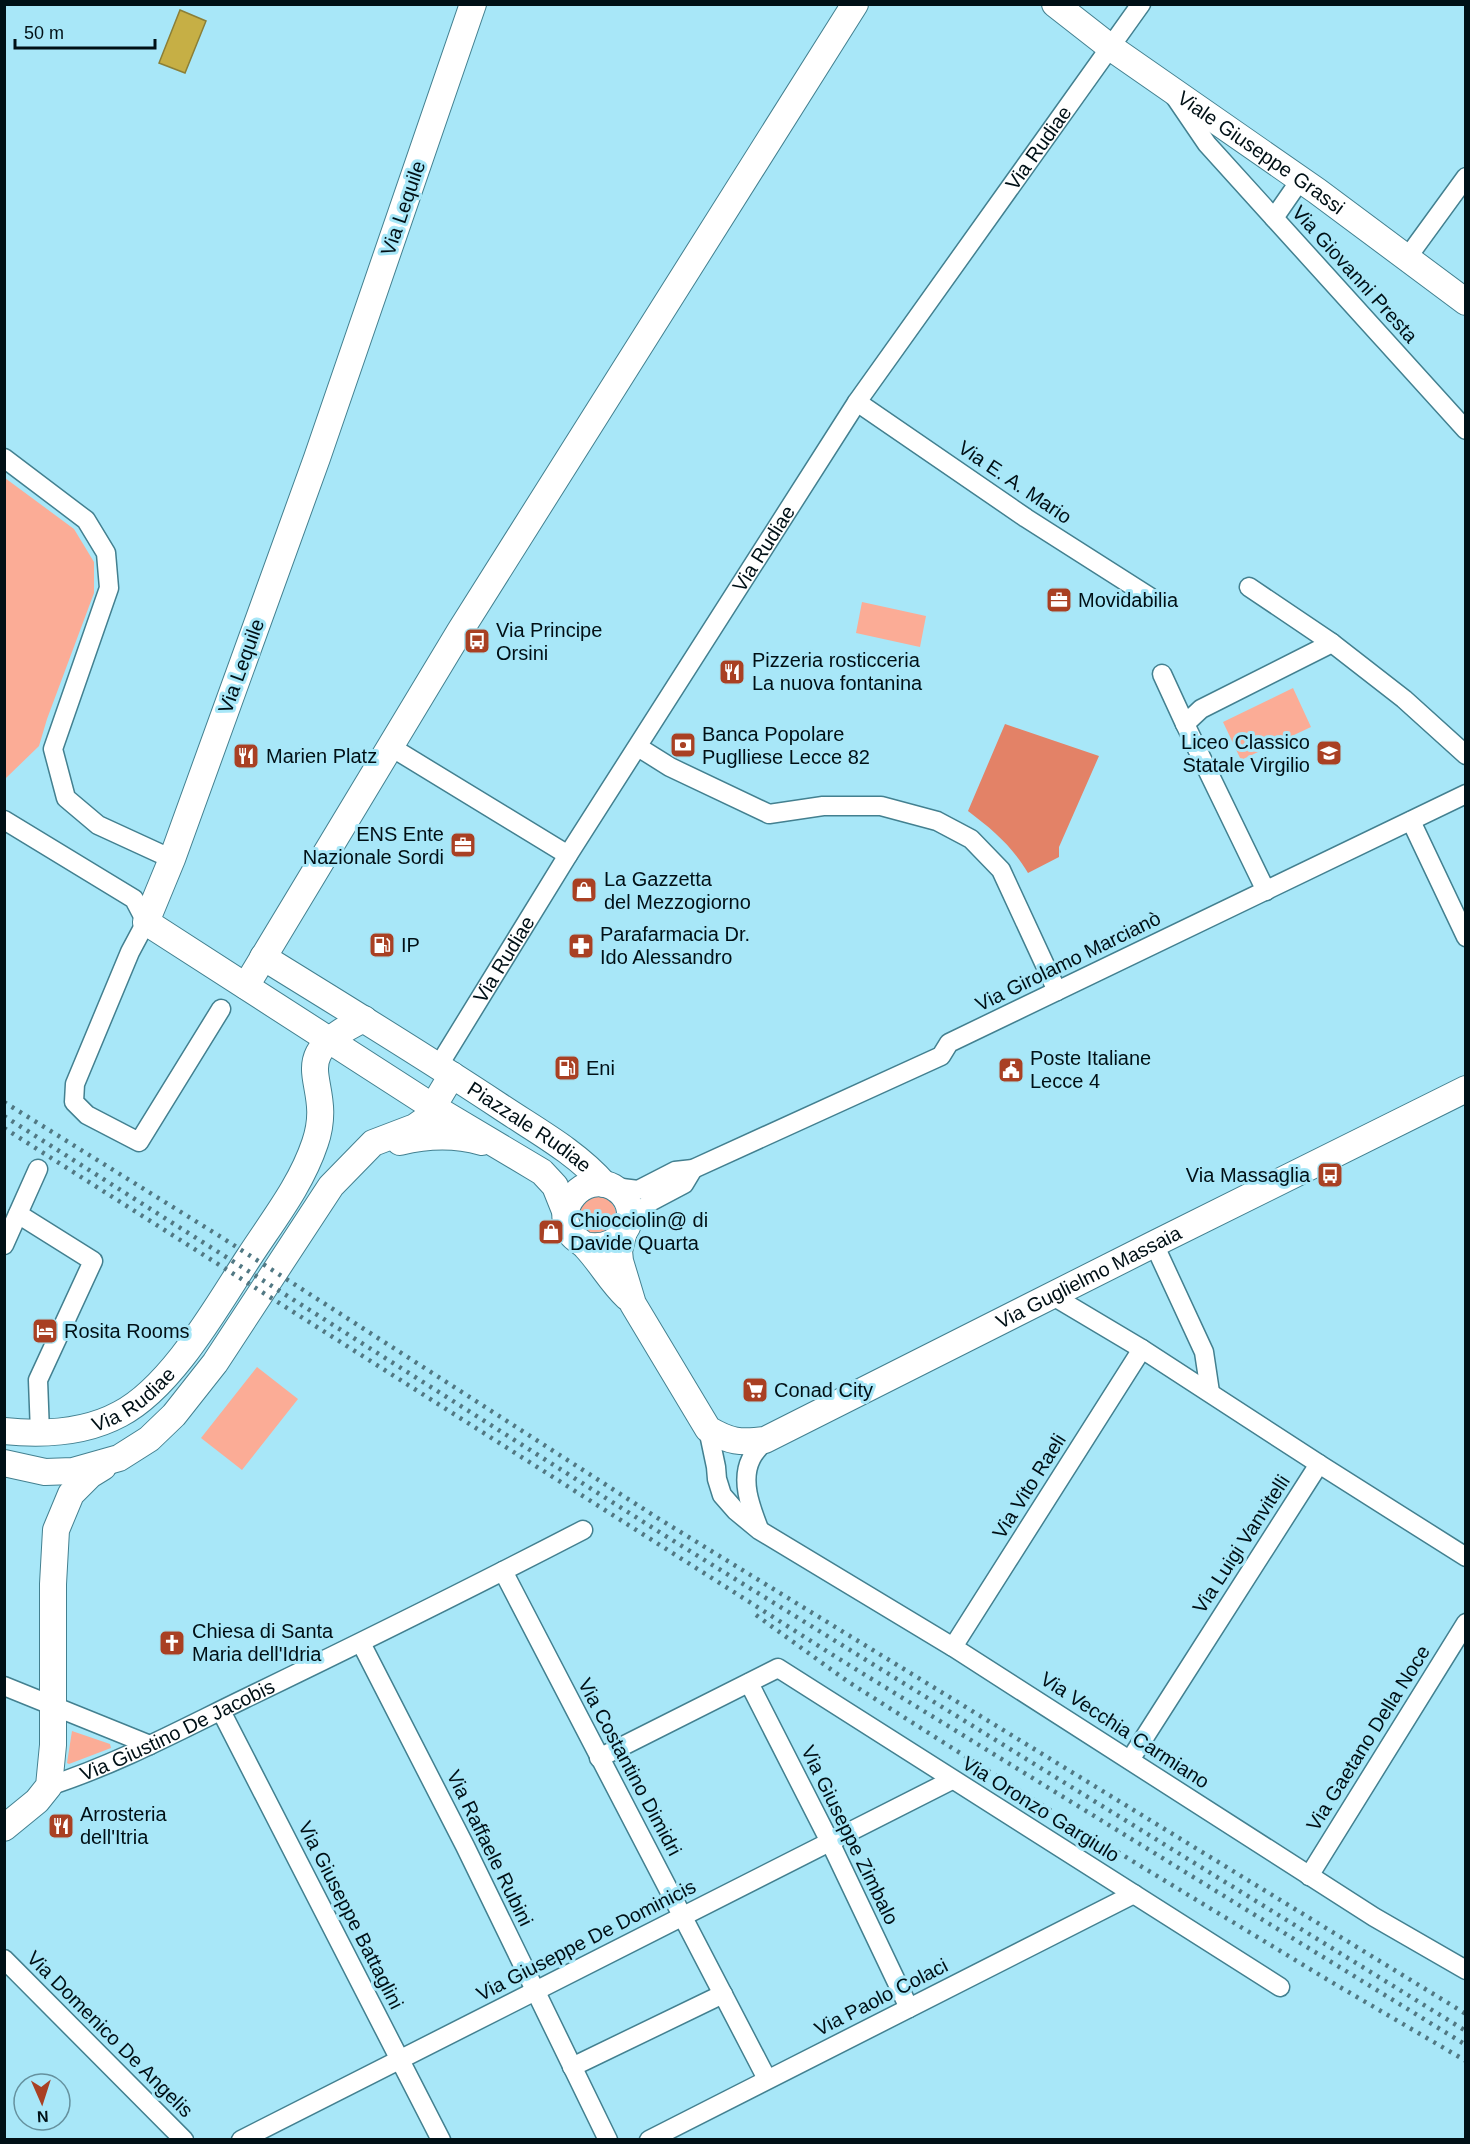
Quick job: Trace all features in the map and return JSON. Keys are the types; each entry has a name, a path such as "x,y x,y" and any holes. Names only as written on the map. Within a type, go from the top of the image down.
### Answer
{"main road":[{"name":"Via Lequile","path":"146,922 172,859 317,458 473,4"},
{"path":"246,986 460,631 855,4"},
{"name":"Viale Giuseppe Grassi","path":"1055,4 1110,47 1301,179 1466,302"},
{"name":"Piazzale Rudiae","path":"146,922 328,1041 542,1172 555,1186 566,1210"},
{"name":"Piazzale Rudiae","path":"263,957 445,1070 560,1145 622,1194 630,1214 619,1251 633,1304"},
{"path":"328,1041 344,1029 364,1019"},
{"name":"Via Rudiae","path":"4,1431 40,1433 76,1429 120,1414 152,1392 192,1343 305,1171 320,1126 321,1111 314,1067 317,1053 328,1041"},
{"name":"Piazzale Rudiae","path":"433,1107 445,1070"},
{"name":"Via Guglielmo Massaia","path":"717,1435 744,1442 765,1440 1466,1089"},
{"name":"Via Rudiae","path":"4,1463 45,1472 73,1471 119,1458 149,1439 174,1415 215,1363 331,1186 373,1143 415,1127 425,1120 433,1107"},
{"name":"Via Rudiae","path":"360,1156 418,1137 443,1135 473,1139 505,1148"},
{"name":"Piazzale Rudiae","path":"609,1186 591,1184 579,1189 570,1198 566,1210 569,1231 584,1245 613,1283 633,1304 717,1435"},
{"path":"584,1245 606,1246 615,1242 626,1230"},
{"path":"4,1828 37,1801 49,1786 53,1745 53,1584 56,1530 71,1494 90,1474 119,1458"}],"street":[{"name":"Via Rudiae","path":"445,1070 568,855 857,402 1141,4"},
{"name":"Via Giovanni Presta","path":"1170,88 1206,144 1466,430"},
{"path":"1407,258 1466,177"},
{"path":"1274,218 1301,179"},
{"name":"Via E. A. Mario","path":"857,402 1026,518 1150,597"},
{"path":"4,458 86,520 106,554 109,588 53,749 66,798 98,825 172,859"},
{"path":"1249,587 1332,643 1404,699 1466,755"},
{"path":"1185,724 1201,709 1332,643"},
{"path":"1162,674 1266,891"},
{"path":"391,747 568,855"},
{"path":"638,747 670,767 769,814 823,806 880,806 937,821 970,839 1001,870 1058,991"},
{"name":"Via Girolamo Marcianò","path":"609,1186 638,1190 675,1171 693,1169 941,1056 949,1043 1466,794"},
{"path":"4,820 134,899 146,922"},
{"path":"1411,821 1466,937"},
{"name":"Via Lequile","path":"146,922 130,951 75,1084 74,1102 87,1115 139,1142 221,1010"},
{"path":"4,1245 38,1169"},
{"name":"Via Girolamo Marcianò","path":"626,1230 650,1202 684,1184 693,1169"},
{"path":"18,1214 93,1262 38,1380 40,1433"},
{"path":"1154,1244 1204,1352 1210,1392"},
{"path":"1053,1296 1142,1349 1466,1557"},
{"name":"Via Vito Raeli","path":"953,1647 1142,1349"},
{"path":"717,1435 738,1454 746,1474 747,1492 759,1530"},
{"name":"Via Vecchia Carmiano","path":"717,1435 717,1479 722,1495 736,1511 759,1530 953,1647 1374,1917 1466,1970"},
{"path":"746,1474 751,1459 765,1440"},
{"name":"Via Luigi Vanvitelli","path":"1130,1760 1319,1464"},
{"name":"Via Giustino De Jacobis","path":"49,1786 82,1776 221,1711 583,1530"},
{"name":"Via Costantino Dimidri","path":"503,1571 767,2079"},
{"name":"Via Gaetano Della Noce","path":"1310,1876 1466,1623"},
{"name":"Via Raffaele Rubini","path":"361,1643 465,1846 608,2139"},
{"name":"Via Oronzo Gargiulo","path":"749,1683 778,1668 1280,1987"},
{"path":"599,1758 749,1683"},
{"name":"Via Giuseppe Zimbalo","path":"749,1683 830,1842 909,2008"},
{"path":"4,1686 150,1745"},
{"name":"Via Giuseppe Battaglini","path":"221,1711 441,2139"},
{"name":"Via Giuseppe De Dominicis","path":"241,2139 952,1780"},
{"name":"Via Paolo Colaci","path":"649,2139 1134,1894"},
{"name":"Via Domenico De Angelis","path":"4,1959 184,2139"},
{"path":"572,2067 723,1994"}],"shaded area":[{"path":"180,10 206,21 185,73 159,63"},
{"path":"5,478 74,529 94,562 94,593 39,746 5,779"},
{"path":"862,602 926,616 920,647 856,633"},
{"path":"1293,688 1311,727 1241,760 1223,722"},
{"path":"1005,724 1099,756 1059,847 1059,857 1028,873 1001,839 968,811"},
{"path":"597,1196 610,1202 616,1215 610,1228 597,1234 584,1228 578,1215 584,1202"},
{"path":"257,1367 298,1399 242,1470 201,1438"},
{"path":"72,1731 110,1744 111,1748 69,1764 67,1763"}],"railway":[{"path":"4,1102 221,1237 656,1517 1466,2014"},
{"path":"4,1116 664,1535 1466,2031"},
{"path":"4,1128 836,1657 1466,2045"},
{"path":"756,1615 847,1681 1070,1823 1466,2061"}],"place":[{"name":"Movidabilia","path":"1059,600"},
{"name":"Via Principe Orsini","path":"477,641"},
{"name":"Pizzeria rosticceria La nuova fontanina","path":"732,672"},
{"name":"Banca Popolare Puglliese Lecce 82","path":"683,745"},
{"name":"Liceo Classico Statale Virgilio","path":"1329,753"},
{"name":"Marien Platz","path":"246,756"},
{"name":"ENS Ente Nazionale Sordi","path":"463,845"},
{"name":"La Gazzetta del Mezzogiorno","path":"584,890"},
{"name":"IP","path":"382,945"},
{"name":"Parafarmacia Dr. Ido Alessandro","path":"581,946"},
{"name":"Eni","path":"567,1068"},
{"name":"Poste Italiane Lecce 4","path":"1011,1070"},
{"name":"Via Massaglia","path":"1330,1175"},
{"name":"Chiocciolin@ di Davide Quarta","path":"551,1232"},
{"name":"Rosita Rooms","path":"45,1331"},
{"name":"Conad City","path":"755,1390"},
{"name":"Chiesa di Santa Maria dell'Idria","path":"172,1643"},
{"name":"Arrosteria dell'Itria","path":"61,1826"}]}
